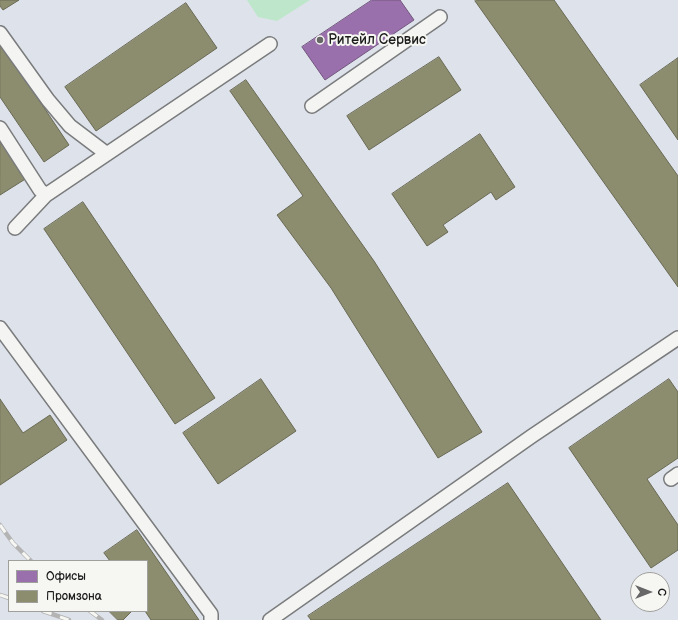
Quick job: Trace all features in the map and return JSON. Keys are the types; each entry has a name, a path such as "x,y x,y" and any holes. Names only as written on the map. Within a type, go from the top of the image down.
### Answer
{"lane":[{"path":"312,106 440,18"},
{"path":"0,33 48,100 70,126 107,154"},
{"path":"15,228 46,195 270,44"},
{"path":"0,128 40,190 46,195"},
{"path":"0,328 211,614 211,620"},
{"path":"270,620 532,436 678,338"}],"shaded area":[{"path":"0,0 678,0 678,620 0,620"}],"green space":[{"path":"247,0 310,0 277,21 258,17"}],"building: Офисы":[{"path":"372,0 400,0 414,20 325,80 302,47"}],"building: Промзона":[{"path":"0,0 19,0 3,10 0,6"},
{"path":"554,0 678,176 678,287 475,1"},
{"path":"186,3 217,48 96,131 65,87"},
{"path":"0,42 69,145 44,162 0,97"},
{"path":"439,57 461,90 369,150 347,116"},
{"path":"678,58 678,140 640,85"},
{"path":"246,80 374,261 482,432 438,458 331,288 277,215 303,196 230,91"},
{"path":"480,134 515,187 496,200 491,192 443,225 448,232 427,246 392,194"},
{"path":"0,137 27,178 0,195"},
{"path":"83,202 215,398 175,424 44,229"},
{"path":"261,379 296,431 218,484 183,433"},
{"path":"669,379 678,392 678,458 647,479 678,525 678,550 651,568 569,448"},
{"path":"0,399 23,433 50,415 67,440 0,485"},
{"path":"508,483 601,620 311,620 308,616"},
{"path":"137,530 199,620 151,620 146,612 148,612 148,560 109,560 104,553"},
{"path":"110,612 131,612 123,620 118,620"}],"railway":[{"path":"0,525 13,543 30,560"},
{"path":"0,595 8,598"},
{"path":"46,612 69,620"},
{"path":"91,612 102,620"}],"place":[{"name":"Ритейл Сервис","path":"320,40"}]}
